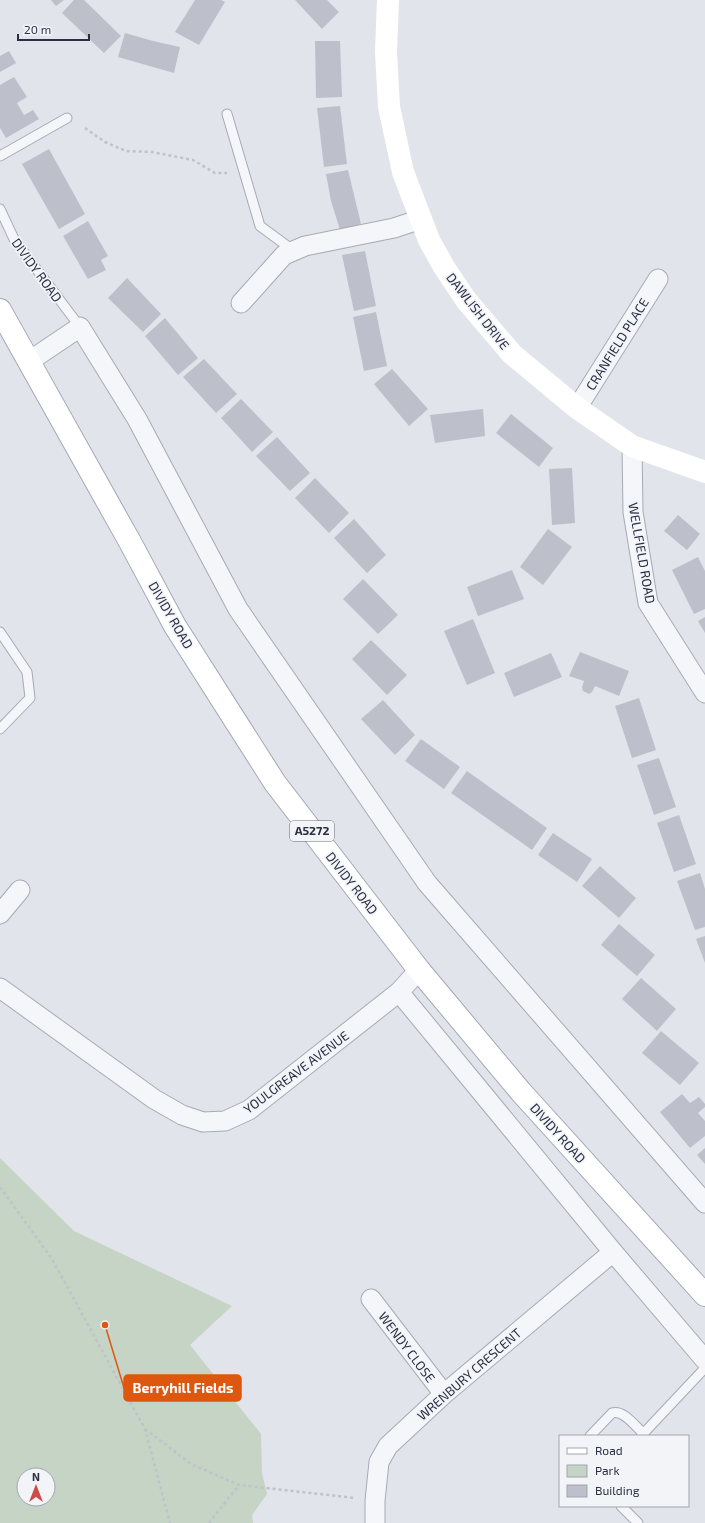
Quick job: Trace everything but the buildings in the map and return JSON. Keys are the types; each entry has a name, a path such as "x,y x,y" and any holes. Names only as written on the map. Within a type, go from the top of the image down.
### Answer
{"main road":[{"name":"DAWLISH DRIVE","path":"388,0 386,52 389,107 403,172 429,240 444,267 466,300 512,354 576,408 632,446 705,472"},
{"name":"DIVIDY ROAD","path":"0,310 130,542 175,626 275,783 419,970 521,1092 705,1295"}],"street":[{"path":"241,303 284,255 305,246 394,228 422,219"},
{"name":"CRANFIELD PLACE","path":"576,408 658,279"},
{"path":"28,362 80,327"},
{"name":"DIVIDY ROAD","path":"80,327 137,419 238,609 427,883 705,1203"},
{"name":"WELLFIELD ROAD","path":"632,446 633,512 648,603 705,693"},
{"path":"0,914 20,890"},
{"name":"YOULGREAVE AVENUE","path":"0,988 154,1099 182,1115 203,1122 225,1121 249,1110 399,992 419,970"},
{"path":"399,992 612,1252 705,1360"},
{"name":"WRENBURY CRESCENT","path":"375,1523 375,1500 379,1462 388,1446 444,1394 612,1252"},
{"name":"WENDY CLOSE","path":"371,1299 444,1394"}],"lane":[{"path":"227,114 260,226 294,251"},
{"path":"0,156 67,118"},
{"name":"DIVIDY ROAD","path":"0,209 14,239 80,327"},
{"path":"0,632 27,672 30,698 0,729"},
{"path":"591,1435 612,1413 616,1412 622,1414 642,1435 705,1368"},
{"path":"622,1507 638,1523"}],"path":[{"path":"85,128 105,142 126,151 152,152 193,160 215,172 244,172"},
{"path":"0,1187 52,1259 145,1429 170,1523"},
{"path":"145,1429 190,1464 239,1485 375,1500"},
{"path":"209,1523 239,1485"}],"green space":[{"path":"0,1158 74,1231 232,1306 190,1345 261,1434 262,1473 267,1494 252,1515 253,1523 0,1523"}],"place":[{"name":"Berryhill Fields","path":"105,1325"}]}
